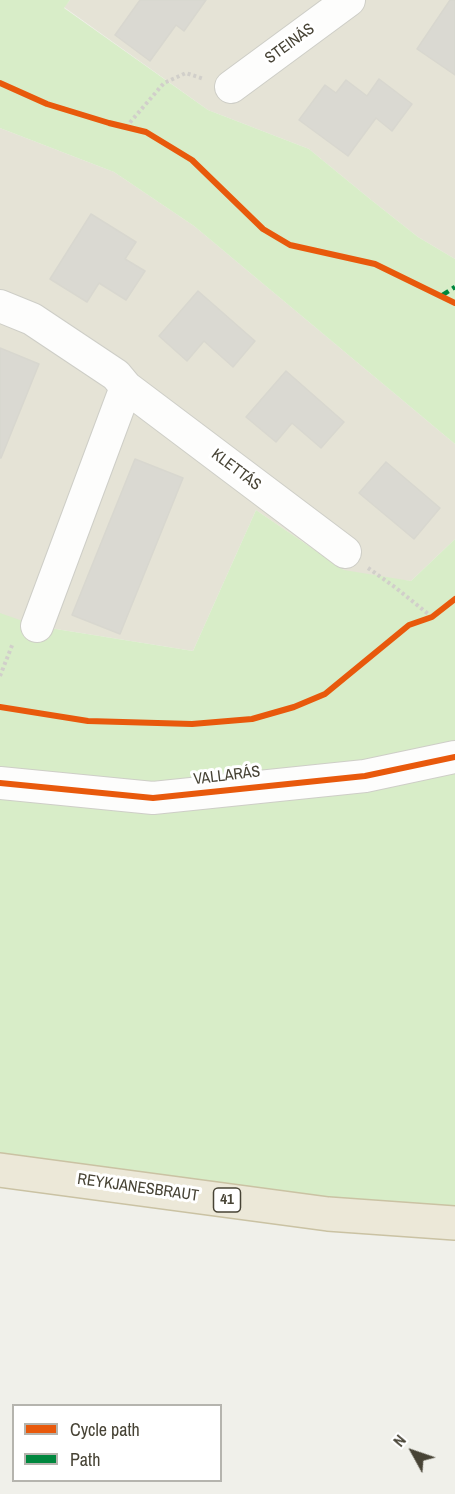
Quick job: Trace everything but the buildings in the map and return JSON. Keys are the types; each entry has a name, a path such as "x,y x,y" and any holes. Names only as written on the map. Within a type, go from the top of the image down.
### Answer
{"highway":[{"name":"REYKJANESBRAUT","path":"0,1170 328,1214 455,1223"}],"street":[{"name":"STEINÁS","path":"231,87 349,0"},
{"name":"KLETTÁS","path":"0,306 32,320 116,375 126,387 345,552"},
{"path":"38,626 126,387"},
{"name":"VALLARÁS","path":"0,783 153,798 365,776 455,757"}],"path":[{"path":"126,127 164,83 186,73 231,87"},
{"path":"345,552 432,616"}],"shaded area":[{"path":"70,0 455,0 455,259 418,237 309,149 208,110 64,7"},
{"path":"0,128 114,172 194,226 455,444 455,539 411,581 351,575 256,510 193,651 0,622"}],"green space":[{"path":"0,0 70,0 64,8 208,110 309,149 418,237 455,259 455,444 194,226 114,172 0,128"},
{"path":"256,510 344,570 411,581 455,539 455,1216 0,1172 0,613 37,626 193,651"}],"marked path":[{"path":"441,296 455,287"}],"cycle path":[{"path":"0,83 47,104 146,132 192,160 263,229 290,245 375,264 455,303"},
{"path":"0,707 88,721 192,724 252,719 294,707 325,694 409,625 432,617 455,599"},
{"path":"0,783 153,798 365,776 455,757"}]}
